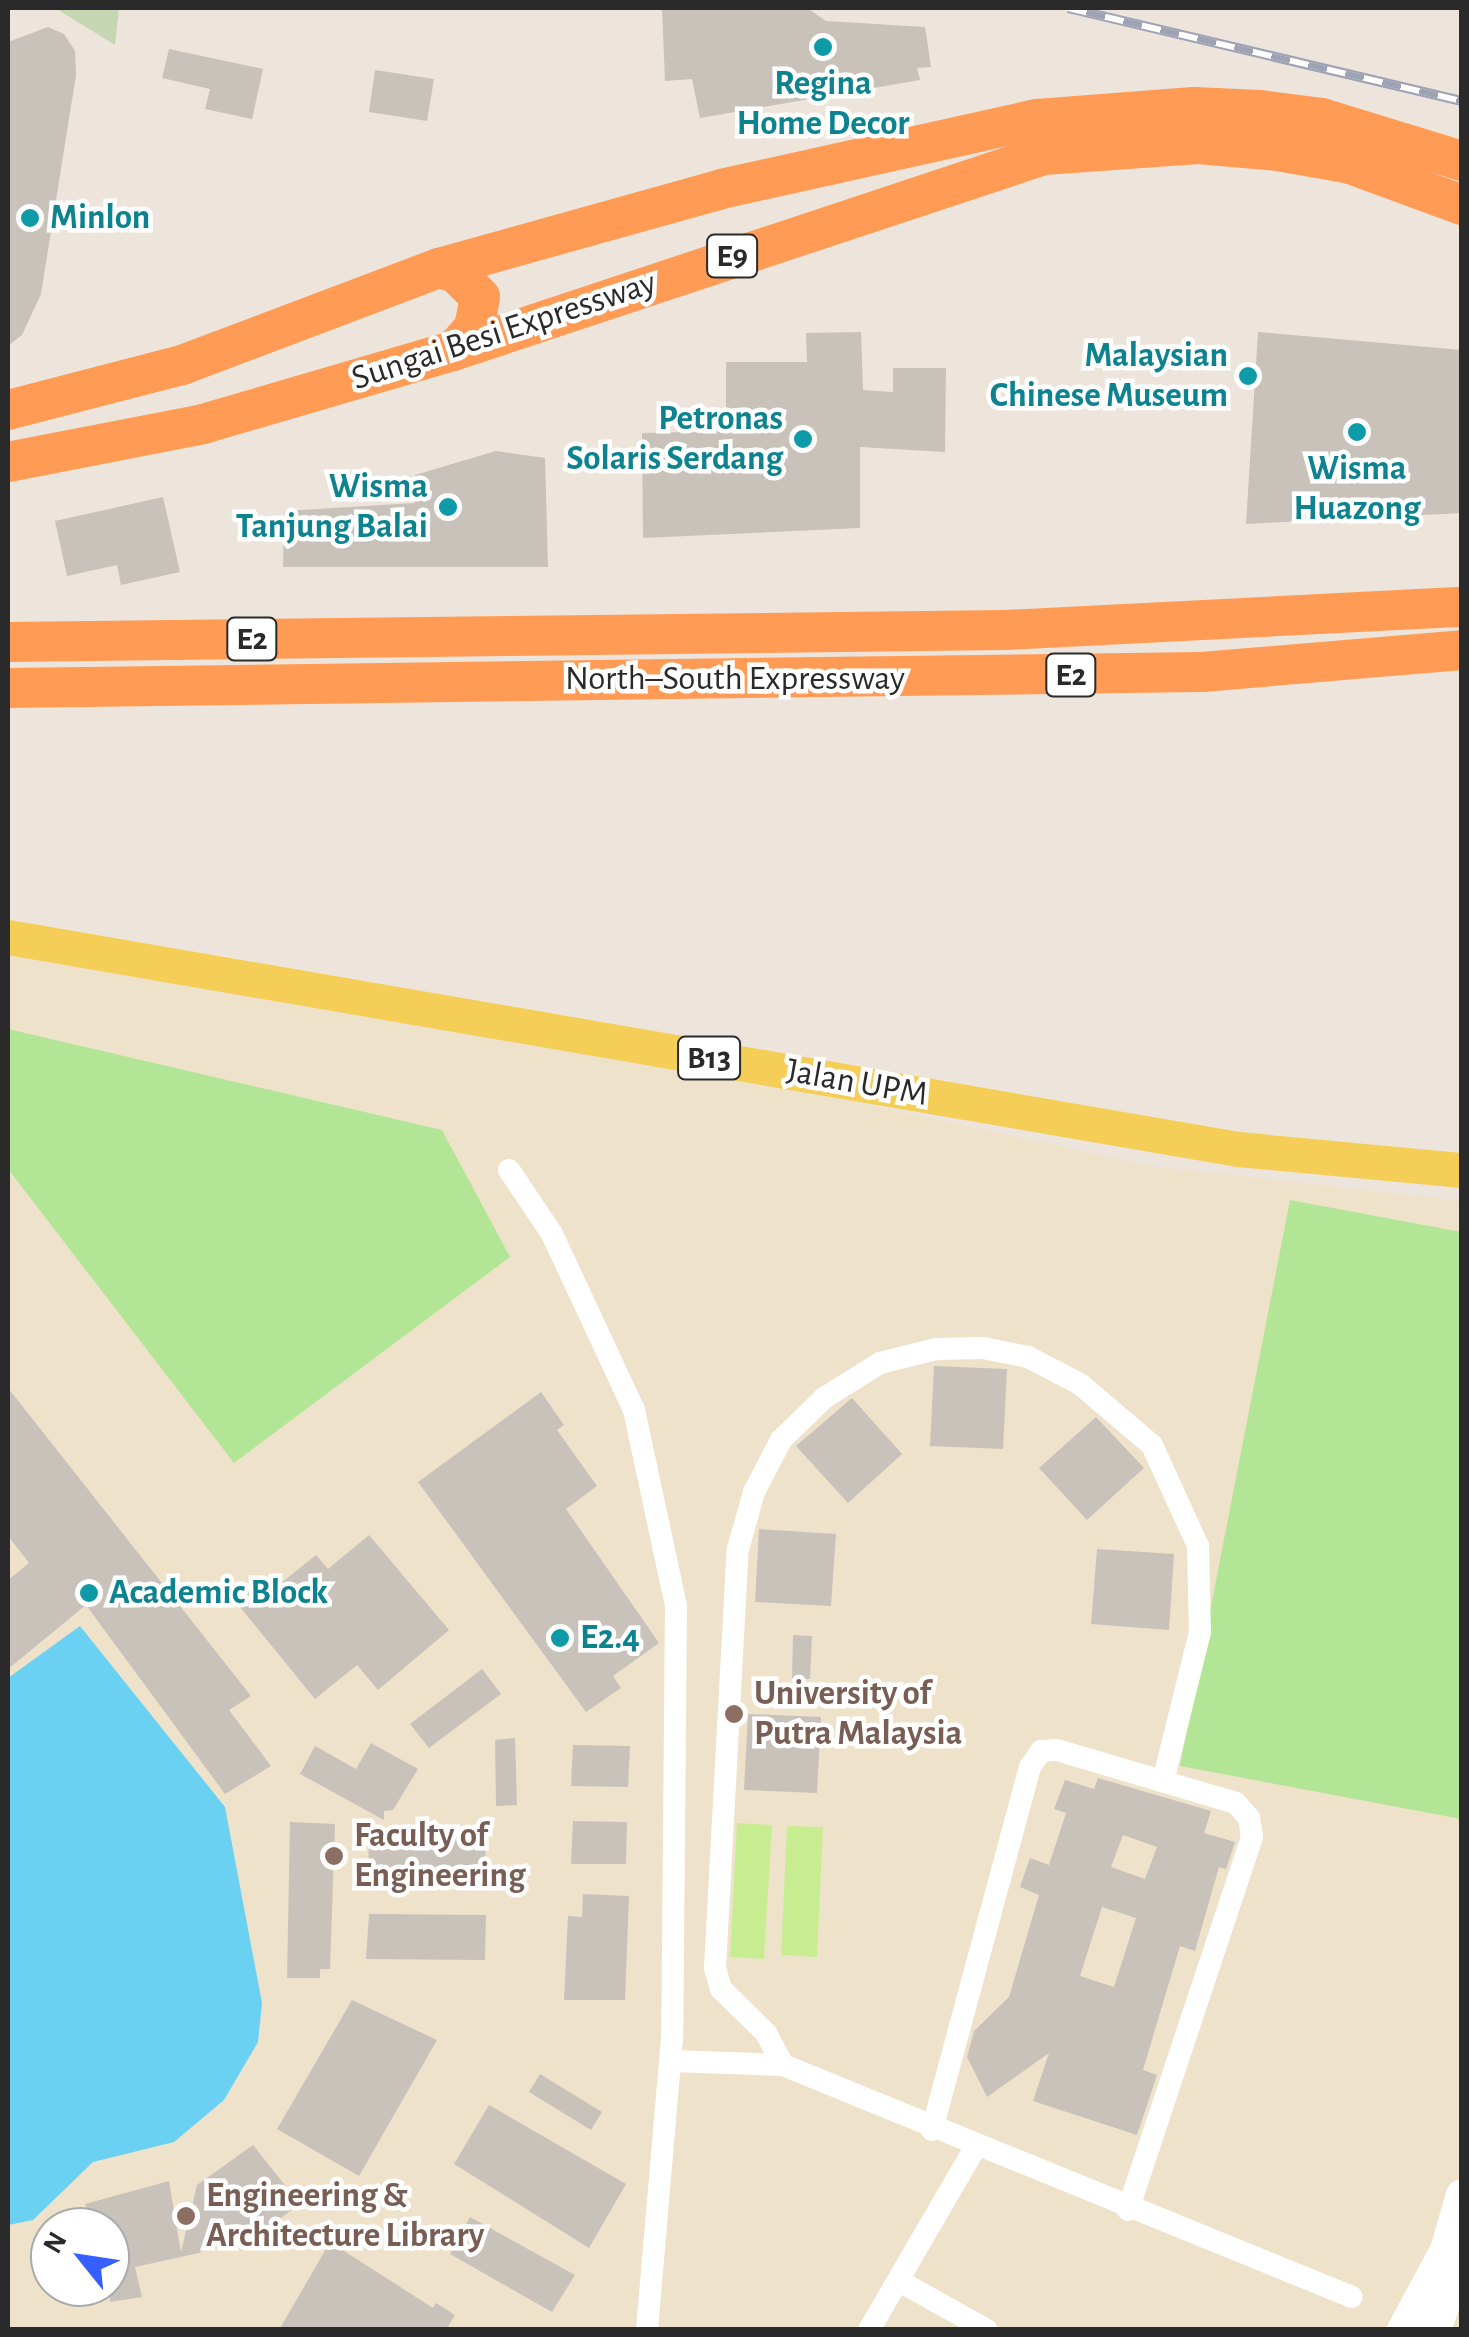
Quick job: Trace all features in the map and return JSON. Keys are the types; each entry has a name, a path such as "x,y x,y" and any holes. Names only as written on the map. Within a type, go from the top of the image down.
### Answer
{"highway":[{"name":"Sungai Besi Expressway","path":"8,410 182,364 439,268 721,189 1037,119 1108,110 1194,107 1307,116 1462,161"},
{"name":"Sungai Besi Expressway","path":"8,462 203,424 453,351 1044,155 1198,144 1278,150 1350,164 1462,205"},
{"path":"439,268 456,273 480,296 474,328 453,351"},
{"name":"North–South Expressway","path":"8,642 1005,630 1462,607"},
{"name":"North–South Expressway","path":"8,688 1183,672 1462,650"}],"main road":[{"name":"Jalan UPM","path":"8,936 1238,1149 1462,1170"},
{"name":"Jalan UPM","path":"1413,1164 1462,1156"},
{"path":"1403,2330 1457,2220"},
{"path":"1435,2330 1449,2289 1457,2220"}],"street":[{"path":"509,1170 552,1234 634,1410 669,1552 676,1606 671,2061 647,2330"},
{"path":"783,2065 766,2033 721,1990 715,1968 738,1549 754,1492 782,1440 824,1398 880,1363 936,1349 983,1348 1028,1357 1080,1384 1152,1445 1198,1546 1200,1632 1163,1782"},
{"path":"932,2130 1030,1767 1041,1751 1057,1750 1236,1803 1249,1818 1252,1837 1128,2210"},
{"path":"671,2061 783,2065 975,2148 1352,2296"},
{"path":"869,2330 901,2282 975,2148"},
{"path":"901,2282 987,2330"}],"shaded area":[{"name":"University of Putra Malaysia","path":"8,952 783,1086 1150,1166 1461,1201 1461,2329 8,2329"}],"green space":[{"path":"55,8 119,8 115,45"},
{"path":"8,1029 442,1130 510,1257 234,1463 8,1169"},
{"path":"1290,1200 1461,1232 1461,1819 1180,1766"},
{"path":"737,1823 772,1825 764,1959 730,1957"},
{"path":"787,1826 823,1827 817,1957 781,1955"}],"water":[{"path":"80,1626 225,1807 262,2003 258,2042 224,2100 174,2142 93,2162 46,2207 30,2207 30,2221 8,2225 8,1678"}],"building":[{"name":"Regina Home Decor","path":"662,8 807,8 826,21 925,27 931,67 917,68 920,80 700,118 692,79 665,81"},
{"name":"Minlon","path":"48,27 64,34 75,51 76,75 41,294 22,335 8,346 8,42"},
{"path":"169,49 263,69 252,119 205,109 210,89 162,78"},
{"path":"375,70 434,79 427,121 369,112"},
{"name":"Petronas Solaris Serdang","path":"861,332 863,390 893,392 893,368 946,368 945,452 860,447 860,528 643,538 642,433 726,431 726,362 807,362 806,333"},
{"name":"Wisma Huazong","path":"1258,332 1462,350 1462,513 1246,524"},
{"name":"Wisma Tanjung Balai","path":"496,451 545,458 548,567 283,567 284,511 415,503 415,475"},
{"path":"163,497 180,572 121,585 117,565 67,576 55,521"},
{"path":"934,1366 1007,1369 1003,1449 930,1446"},
{"name":"Academic Block","path":"8,1388 251,1696 229,1710 271,1766 225,1794 86,1605 8,1669 8,1580 29,1563 8,1536"},
{"path":"541,1392 564,1425 557,1430 597,1486 566,1509 659,1643 613,1676 621,1688 586,1712 418,1482"},
{"path":"852,1398 902,1454 848,1503 796,1446"},
{"path":"1096,1417 1144,1468 1087,1520 1039,1468"},
{"path":"759,1529 836,1534 831,1606 755,1602"},
{"path":"369,1535 449,1630 378,1690 357,1665 315,1699 235,1601 260,1581 270,1592 316,1555 328,1569"},
{"path":"1097,1549 1174,1554 1169,1630 1091,1624"},
{"path":"793,1635 812,1636 810,1679 792,1679"},
{"path":"482,1669 501,1694 429,1748 410,1724"},
{"path":"748,1714 821,1717 817,1793 744,1790"},
{"path":"515,1738 517,1805 496,1806 495,1740"},
{"path":"371,1743 418,1769 393,1810 384,1811 384,1820 300,1774 315,1746 356,1769"},
{"path":"573,1745 630,1746 628,1787 571,1786"},
{"path":"1098,1778 1211,1811 1204,1833 1235,1842 1226,1869 1219,1867 1195,1951 1180,1946 1143,2070 1157,2075 1137,2135 1033,2101 1049,2053 987,2097 967,2057 974,2031 1009,1997 1039,1895 1020,1887 1030,1858 1049,1865 1066,1813 1054,1809 1065,1780 1094,1789","holes":["1123,1835 1157,1847 1145,1879 1111,1867","1102,1907 1136,1918 1114,1987 1080,1976"]},
{"path":"573,1821 627,1822 626,1864 571,1864"},
{"path":"290,1822 335,1824 330,1969 320,1969 320,1978 287,1978"},
{"path":"369,1835 486,1836 485,1864 469,1865 469,1885 368,1882"},
{"path":"583,1894 629,1896 625,2000 564,2000 568,1916 582,1917"},
{"path":"369,1914 486,1915 485,1960 366,1959"},
{"path":"352,2000 437,2040 359,2176 277,2129"},
{"path":"540,2074 602,2112 591,2130 529,2092"},
{"path":"489,2105 626,2184 589,2248 454,2164"},
{"name":"Engineering & Architecture Library","path":"253,2145 300,2204 240,2248 231,2232 199,2253 135,2267 142,2297 130,2299 130,2207 85,2204 169,2181 181,2252 197,2185"},
{"path":"470,2217 575,2275 552,2312 450,2254"},
{"path":"330,2242 433,2308 436,2303 455,2315 446,2330 279,2330"}],"railway":[{"path":"1068,8 1462,101"}],"place":[{"name":"Regina Home Decor","path":"823,47"},
{"name":"Minlon","path":"30,218"},
{"name":"Malaysian Chinese Museum","path":"1248,376"},
{"name":"Wisma Huazong","path":"1357,432"},
{"name":"Petronas Solaris Serdang","path":"803,439"},
{"name":"Wisma Tanjung Balai","path":"448,507"},
{"name":"Academic Block","path":"89,1593"},
{"name":"E2.4","path":"560,1638"},
{"name":"University of Putra Malaysia","path":"734,1714"},
{"name":"Faculty of Engineering","path":"334,1856"},
{"name":"Engineering & Architecture Library","path":"186,2216"}]}
